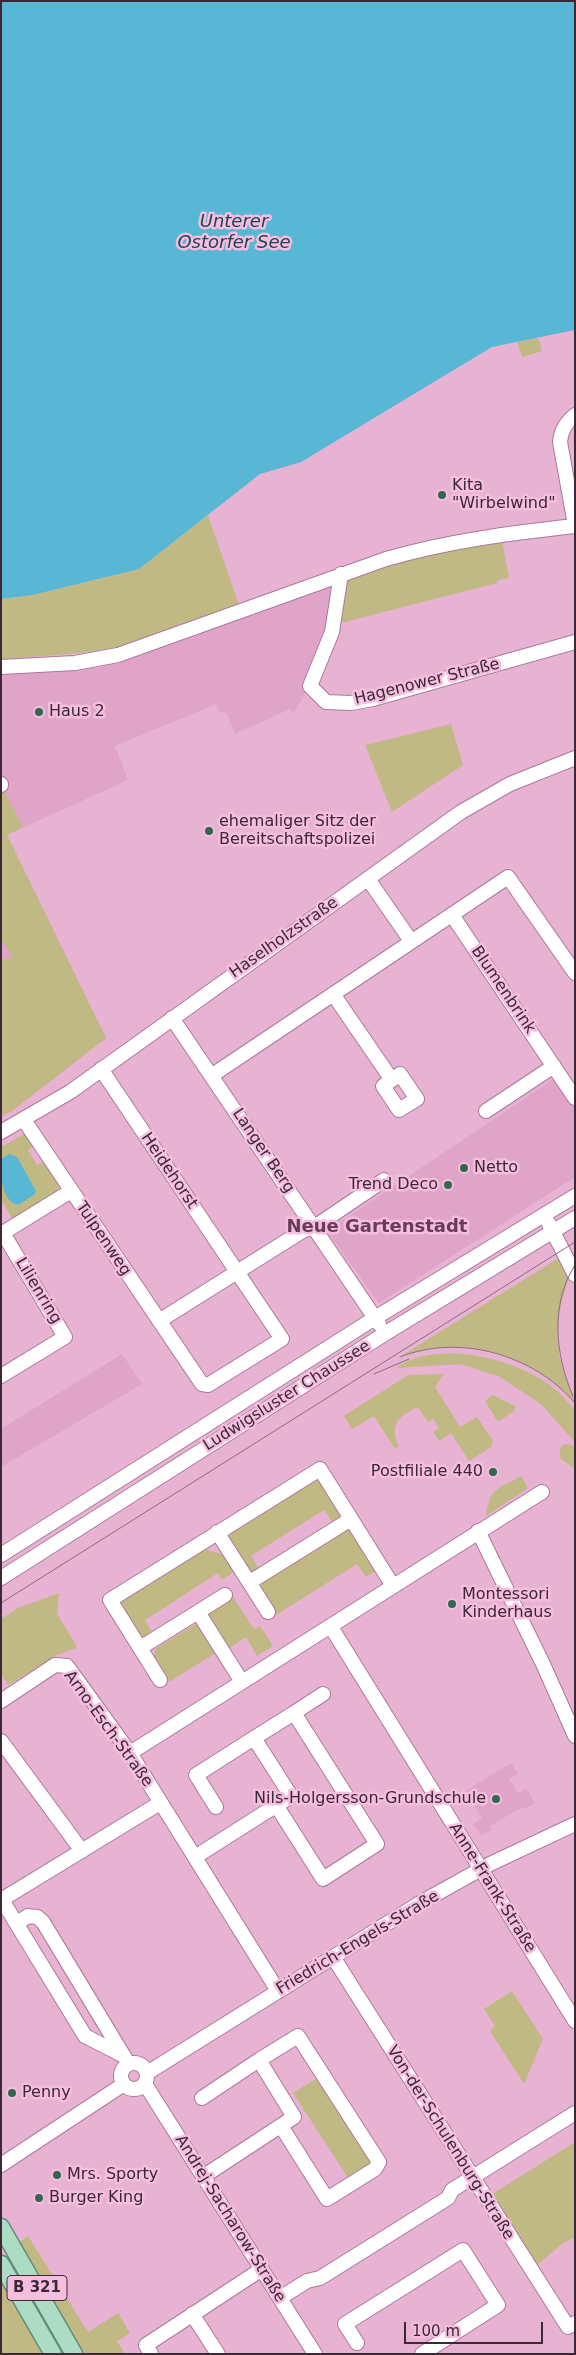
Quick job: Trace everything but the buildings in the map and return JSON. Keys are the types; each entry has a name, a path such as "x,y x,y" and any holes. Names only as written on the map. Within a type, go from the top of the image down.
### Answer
{"main road":[{"name":"B 321","path":"1,2227 74,2354"},
{"name":"B 321","path":"1,2264 53,2354"}],"street":[{"path":"1,667 75,662 118,655 181,634 340,574 431,546 474,538 575,526 569,465 560,433 575,415"},
{"name":"Hagenower Straße","path":"340,574 332,632 310,686 326,702 351,703 373,699 575,642"},
{"name":"Haselholzstraße","path":"1,1132 70,1092 461,812 510,784 575,758"},
{"path":"211,1076 508,877 575,973"},
{"path":"368,879 411,942"},
{"name":"Blumenbrink","path":"452,915 575,1098"},
{"path":"333,994 392,1080"},
{"name":"Langer Berg","path":"172,1018 386,1333"},
{"path":"486,1111 554,1066"},
{"name":"Heidehorst","path":"101,1069 282,1339 208,1385 202,1384 136,1287"},
{"name":"Tulpenweg","path":"24,1120 136,1287"},
{"path":"160,1321 304,1230 314,1228 384,1180"},
{"name":"Tulpenweg","path":"2,1233 70,1191"},
{"name":"Ludwigsluster Chaussee","path":"1,1555 375,1318 575,1196"},
{"path":"545,1215 575,1275"},
{"name":"Ludwigsluster Chaussee","path":"1,1578 386,1333 575,1218"},
{"name":"Lilienring","path":"1,1376 65,1337 2,1233"},
{"path":"160,1680 110,1600 320,1469 393,1586"},
{"path":"130,1753 542,1492"},
{"path":"250,1582 351,1519"},
{"path":"478,1531 543,1664 575,1736"},
{"path":"217,1532 268,1612"},
{"path":"140,1648 225,1595"},
{"path":"198,1612 242,1682"},
{"name":"Anne-Frank-Straße","path":"331,1627 575,2021"},
{"name":"Arno-Esch-Straße","path":"1,1701 55,1665 67,1666 130,1753 278,1991"},
{"path":"216,1807 196,1775 322,1694"},
{"path":"276,1805 323,1879 377,1844 294,1713"},
{"path":"195,1857 291,1796 254,1738"},
{"path":"1,1741 82,1851"},
{"path":"1,1753 12,1768"},
{"name":"Arno-Esch-Straße","path":"2,1900 160,1802"},
{"name":"Friedrich-Engels-Straße","path":"146,2079 278,1991 420,1903 480,1870 575,1824"},
{"path":"2,1900 85,2036 127,2060 140,2064 146,2079 134,2090 124,2084 121,2073 127,2060"},
{"path":"17,1924 28,1916 36,1917 43,1922 127,2060"},
{"name":"Von-der-Schulenburg-Straße","path":"333,1957 471,2178 571,2325"},
{"path":"202,2098 298,2036 378,2162 375,2169 327,2199 281,2126"},
{"path":"204,2176 294,2117 259,2060"},
{"name":"Andrej-Sacharow-Straße","path":"146,2079 314,2354"},
{"path":"1,2165 124,2084"},
{"path":"280,2298 307,2281 320,2278 448,2198 452,2190 575,2113"},
{"path":"357,2343 345,2324 463,2250 498,2305 422,2354"},
{"path":"151,2354 146,2345 262,2269"},
{"path":"192,2314 218,2354"}],"shaded area":[{"path":"538,338 542,351 522,357 517,342"},
{"path":"208,515 239,605 118,647 82,653 1,659 1,599 33,595 139,569"},
{"path":"502,541 509,578 498,580 497,583 333,625 340,581 434,552"},
{"path":"340,581 310,686 293,714 290,709 235,734 227,714 219,711 216,704 115,746 128,780 7,835 106,1038 12,1111 1,1116 1,674 79,668"},
{"path":"451,724 463,765 392,812 365,745"},
{"path":"1,785 23,827 7,835 106,1038 12,1111 1,1116 1,961 13,956 1,940"},
{"path":"561,1074 575,1096 575,1177 379,1303 327,1231"},
{"path":"26,1133 34,1146 28,1150 37,1165 44,1161 59,1184 58,1194 14,1222 1,1199 1,1147"},
{"path":"565,1254 572,1269 561,1305 558,1341 562,1366 575,1403 558,1386 538,1371 517,1360 494,1352 470,1348 445,1347 421,1351 398,1358"},
{"path":"455,1353 489,1358 505,1363 537,1377 551,1386 564,1397 575,1411 575,1442 541,1404 500,1377 461,1364 396,1368 417,1358"},
{"path":"122,1354 142,1384 1,1467 1,1429"},
{"path":"444,1374 435,1387 460,1427 477,1417 493,1441 491,1447 469,1461 451,1433 439,1441 433,1432 439,1428 433,1419 428,1422 418,1407 405,1414 397,1422 395,1433 399,1446 395,1449 374,1416 352,1429 344,1416 408,1375"},
{"path":"493,1395 515,1406 514,1411 499,1421 485,1401"},
{"path":"564,1444 572,1445 575,1448 575,1469 560,1458 560,1449"},
{"path":"521,1476 528,1488 486,1516 493,1494 501,1487"},
{"path":"315,1478 322,1481 344,1516 333,1523 324,1510 251,1556 259,1569 250,1575 229,1541 231,1530"},
{"path":"349,1526 377,1570 366,1577 357,1564 276,1615 261,1591 263,1578"},
{"path":"200,1548 225,1555 235,1571 222,1580 218,1573 145,1620 153,1634 142,1642 120,1608 122,1598"},
{"path":"59,1593 57,1614 76,1648 57,1655 8,1685 1,1674 1,1619 18,1608"},
{"path":"233,1597 254,1629 260,1626 273,1646 257,1656 246,1637 226,1650 205,1615"},
{"path":"197,1623 216,1653 169,1682 154,1658 155,1649"},
{"name":"Nils-Holgersson-Grundschule","path":"511,1763 518,1774 509,1779 518,1793 526,1788 535,1803 524,1809 522,1807 490,1826 491,1830 481,1836 473,1824 482,1818 472,1802 463,1806 457,1796"},
{"path":"512,1991 543,2039 524,2084 490,2031 495,2026 484,2009"},
{"path":"322,2075 379,2162 350,2181 293,2093"},
{"path":"575,2142 575,2237 562,2244 536,2266 491,2195"},
{"path":"28,2236 88,2332 118,2313 130,2333 117,2341 125,2354 80,2354 20,2242"},
{"path":"1,2278 42,2354 1,2354"}],"water":[{"name":"Unterer Ostorfer See","path":"1,1 575,1 575,330 492,347 301,462 260,474 139,569 33,595 1,599"},
{"path":"9,1154 17,1157 36,1191 34,1195 18,1205 8,1198 3,1186 1,1159"}],"tram line":[{"path":"1,1603 575,1242"},
{"path":"573,1396 562,1364 558,1330 562,1296 567,1280 575,1265"},
{"path":"400,1357 423,1350 447,1347 471,1348 495,1353 539,1372 558,1386 575,1403"},
{"path":"374,1374 409,1359"}],"place":[{"name":"Kita \"Wirbelwind\"","path":"442,495"},
{"name":"Haus 2","path":"39,712"},
{"name":"ehemaliger Sitz der Bereitschaftspolizei","path":"209,831"},
{"name":"Netto","path":"464,1168"},
{"name":"Trend Deco","path":"448,1185"},
{"name":"Postfiliale 440","path":"493,1472"},
{"name":"Montessori Kinderhaus","path":"452,1604"},
{"name":"Nils-Holgersson-Grundschule","path":"496,1799"},
{"name":"Penny","path":"12,2093"},
{"name":"Mrs. Sporty","path":"57,2175"},
{"name":"Burger King","path":"39,2198"}],"district":[{"name":"Neue Gartenstadt","path":"377,1227"}]}
